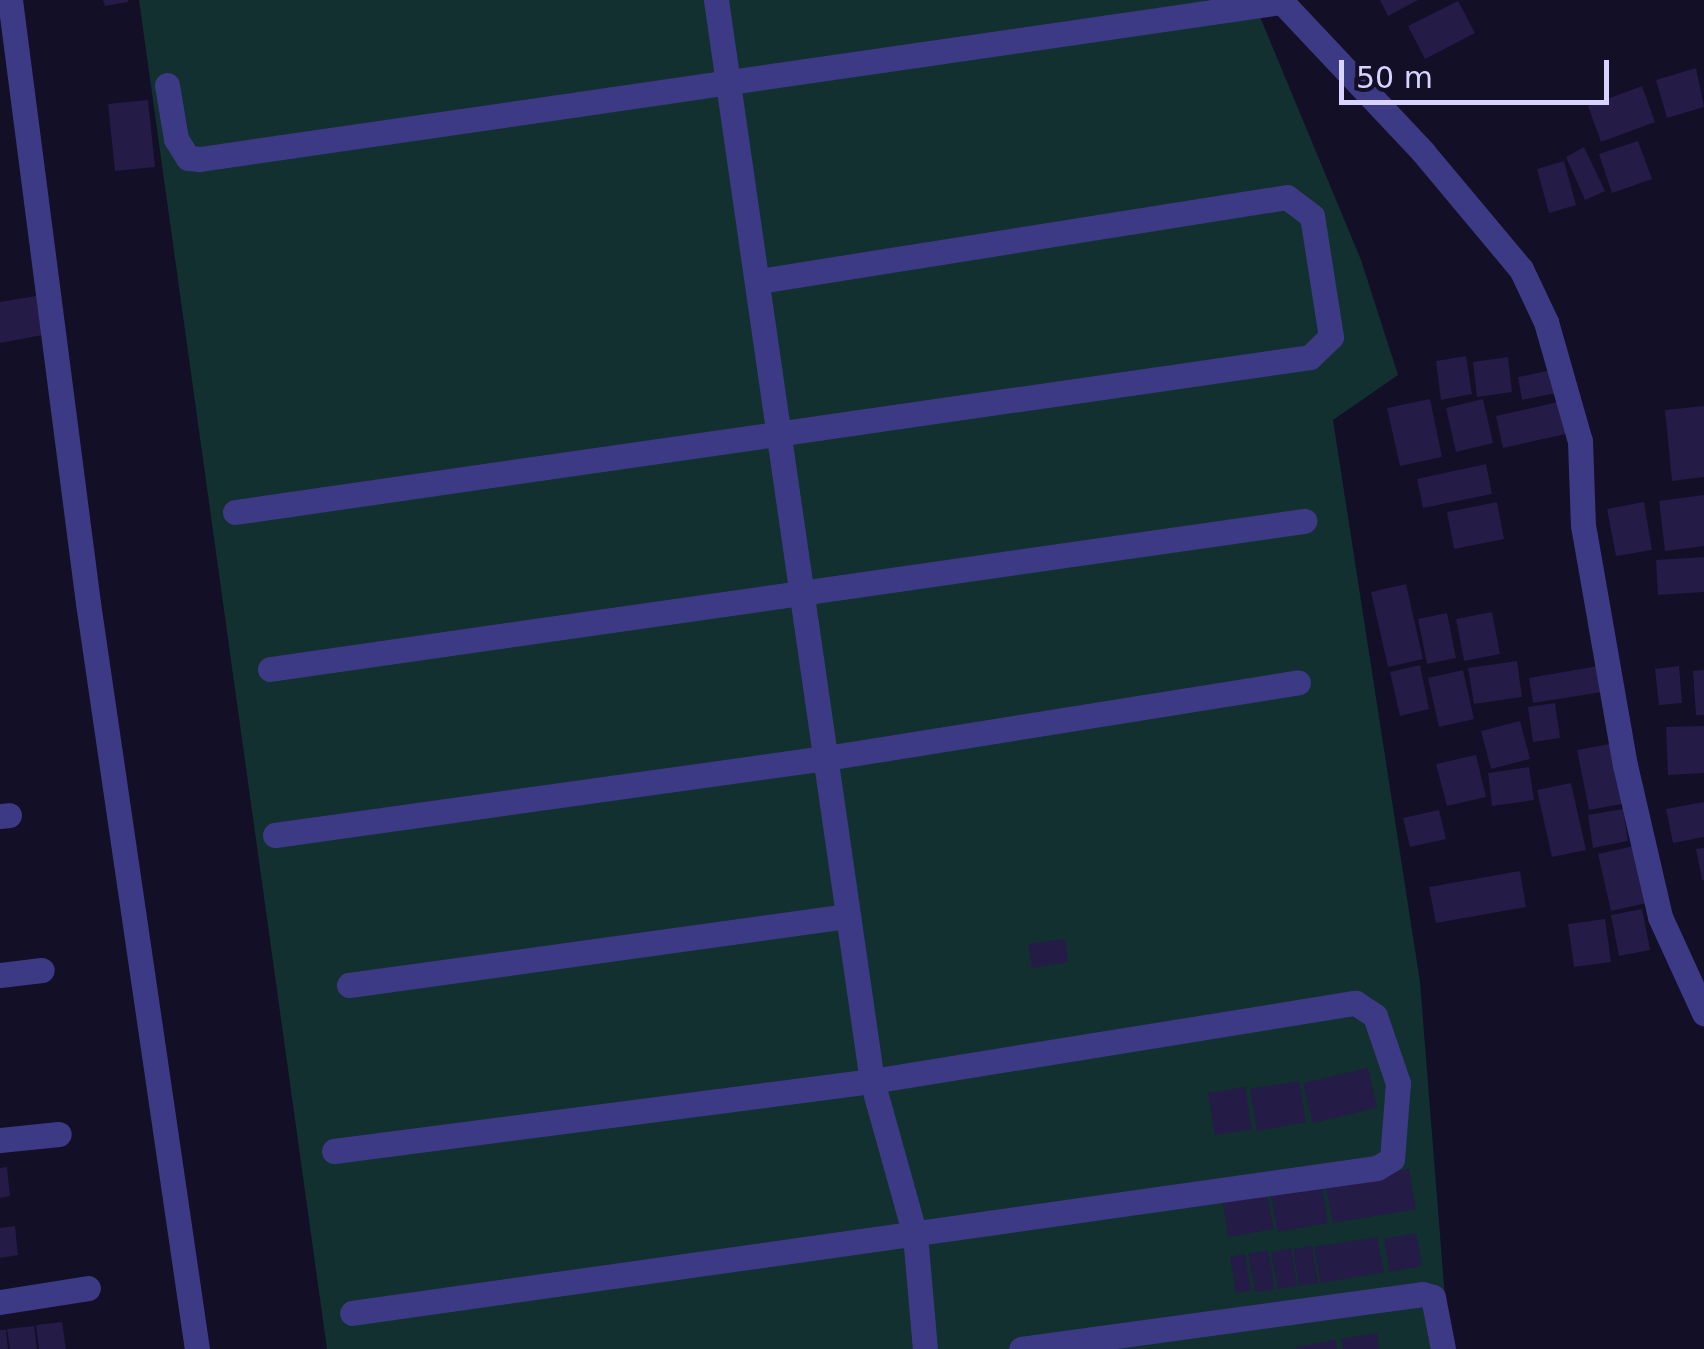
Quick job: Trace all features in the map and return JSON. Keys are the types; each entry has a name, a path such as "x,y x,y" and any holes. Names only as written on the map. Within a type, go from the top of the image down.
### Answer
{"street":[{"path":"10,0 88,603 197,1349"},
{"path":"716,0 872,1081 915,1235 925,1349"},
{"path":"167,85 176,139 188,158 200,159 1281,1 1423,152 1521,269 1546,322 1580,441 1583,525 1625,765 1660,917 1704,1013"},
{"path":"235,512 780,436 1310,356 1331,337 1312,216 1287,197 759,281"},
{"path":"270,669 1304,521"},
{"path":"274,834 826,758 1298,682"},
{"path":"349,985 848,916"},
{"path":"0,975 42,970"},
{"path":"334,1151 872,1081 1356,1004 1375,1016 1398,1083 1392,1159 1377,1168 352,1313"},
{"path":"0,1140 60,1134"},
{"path":"0,1302 88,1288"},
{"path":"1022,1349 1422,1294 1433,1297 1443,1349"}],"green space":[{"path":"139,0 1253,0 1361,260 1398,375 1333,420 1420,982 1449,1349 327,1349"}],"building":[{"path":"103,0 128,0 128,2 105,6"},
{"path":"1380,0 1418,0 1388,16"},
{"path":"1458,1 1475,33 1425,59 1408,26"},
{"path":"1696,68 1704,107 1667,118 1656,80"},
{"path":"1642,86 1655,122 1601,142 1588,106"},
{"path":"148,100 155,167 115,171 108,104"},
{"path":"1638,141 1652,179 1612,193 1599,154"},
{"path":"1584,147 1605,191 1585,200 1566,157"},
{"path":"1564,161 1576,205 1549,213 1537,169"},
{"path":"36,296 43,335 0,343 0,302"},
{"path":"1466,356 1472,394 1441,400 1436,361"},
{"path":"1508,357 1512,392 1477,397 1473,362"},
{"path":"1557,369 1562,392 1522,400 1518,377"},
{"path":"1430,399 1442,457 1400,466 1387,408"},
{"path":"1483,399 1493,443 1456,452 1446,408"},
{"path":"1558,402 1566,434 1503,448 1496,416"},
{"path":"1704,406 1704,477 1672,481 1665,410"},
{"path":"1486,464 1492,494 1423,508 1417,479"},
{"path":"1704,495 1704,546 1665,551 1659,501"},
{"path":"1497,502 1504,539 1454,549 1447,512"},
{"path":"1644,502 1652,550 1616,556 1607,509"},
{"path":"1704,557 1704,592 1658,595 1656,560"},
{"path":"1406,584 1423,659 1388,667 1371,592"},
{"path":"1492,612 1500,654 1464,661 1456,619"},
{"path":"1447,613 1456,658 1427,664 1418,619"},
{"path":"1517,661 1522,697 1474,704 1468,668"},
{"path":"1420,665 1429,709 1400,716 1390,672"},
{"path":"1598,666 1602,692 1533,703 1529,678"},
{"path":"1679,666 1682,703 1659,705 1655,669"},
{"path":"1463,670 1474,719 1439,727 1428,678"},
{"path":"1704,670 1704,715 1696,715 1693,671"},
{"path":"1555,703 1560,738 1533,742 1528,707"},
{"path":"1520,721 1530,759 1491,769 1481,731"},
{"path":"1704,726 1704,773 1668,775 1666,727"},
{"path":"1610,744 1622,804 1589,810 1577,750"},
{"path":"1476,755 1486,797 1447,806 1436,764"},
{"path":"1529,767 1534,800 1492,806 1488,773"},
{"path":"1571,783 1586,850 1552,857 1537,790"},
{"path":"1704,802 1704,837 1673,843 1666,809"},
{"path":"1623,809 1628,841 1593,848 1588,815"},
{"path":"1439,810 1446,839 1410,847 1403,818"},
{"path":"1638,845 1651,902 1611,911 1598,854"},
{"path":"1704,848 1704,880 1702,880 1696,849"},
{"path":"1520,871 1526,907 1436,923 1429,887"},
{"path":"1642,909 1650,950 1619,956 1611,915"},
{"path":"1605,919 1611,962 1574,967 1568,924"},
{"path":"1065,939 1068,962 1032,968 1028,944"},
{"path":"1368,1068 1377,1108 1313,1123 1303,1083"},
{"path":"1299,1081 1306,1122 1257,1131 1250,1089"},
{"path":"1245,1087 1252,1129 1215,1135 1208,1093"},
{"path":"7,1167 10,1196 0,1198 0,1168"},
{"path":"1409,1169 1416,1209 1333,1223 1325,1183"},
{"path":"1321,1182 1328,1223 1278,1232 1270,1191"},
{"path":"1266,1190 1274,1229 1228,1237 1222,1197"},
{"path":"15,1226 18,1255 0,1258 0,1228"},
{"path":"1416,1233 1422,1266 1390,1272 1384,1239"},
{"path":"1377,1237 1384,1272 1321,1283 1314,1247"},
{"path":"1312,1246 1318,1283 1299,1286 1293,1249"},
{"path":"1291,1248 1297,1286 1278,1289 1271,1252"},
{"path":"1268,1250 1275,1289 1255,1292 1248,1254"},
{"path":"1245,1254 1251,1290 1236,1293 1230,1257"},
{"path":"62,1322 66,1349 39,1349 36,1325"},
{"path":"34,1326 37,1349 10,1349 7,1329"},
{"path":"0,1330 6,1330 8,1349 0,1349"},
{"path":"1377,1333 1379,1349 1343,1349 1341,1339"},
{"path":"1336,1340 1337,1349 1296,1349 1296,1347"}]}
